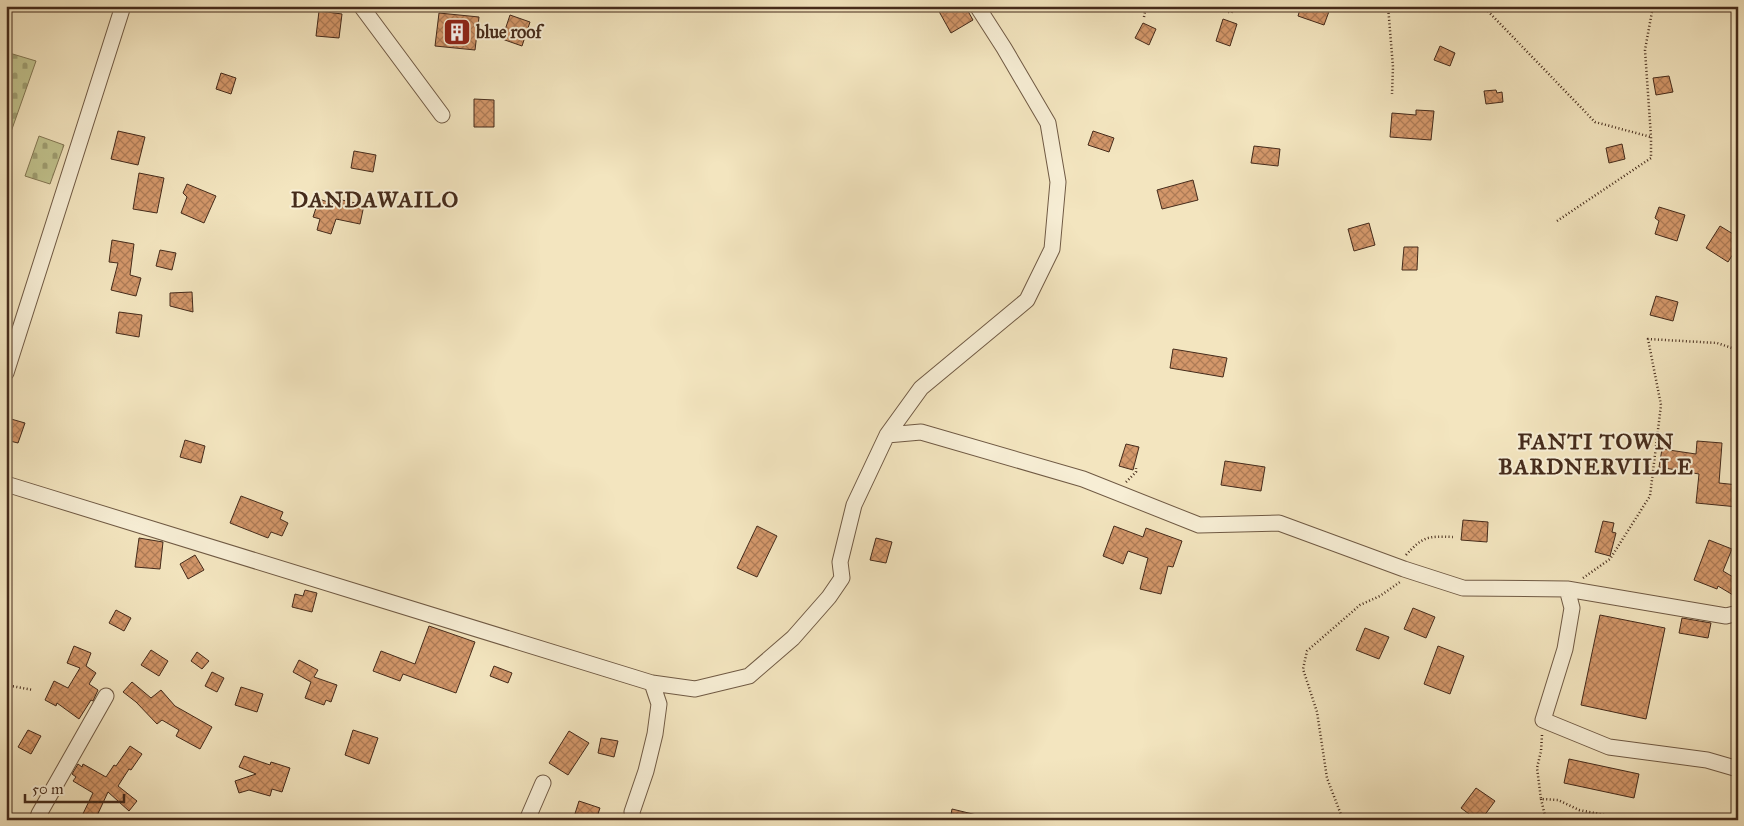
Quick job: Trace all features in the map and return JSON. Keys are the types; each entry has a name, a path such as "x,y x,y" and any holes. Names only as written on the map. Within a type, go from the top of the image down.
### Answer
{"street":[{"path":"6,372 123,6"},
{"path":"361,6 442,115"},
{"path":"6,484 652,683 695,689 749,676 793,638 829,597 842,578 840,562 854,506 887,435 921,388 1027,300 1052,249 1058,182 1048,123 977,6"},
{"path":"887,435 921,432 1083,478 1199,524 1279,524 1462,588 1567,589 1726,616 1738,613"},
{"path":"1567,589 1572,608 1566,641 1543,720 1609,747 1707,760 1738,769"},
{"path":"633,820 632,812 646,771 655,734 659,704 652,683"},
{"path":"37,820 106,696"},
{"path":"527,820 543,783"}],"path":[{"path":"1144,17 1146,6"},
{"path":"1220,6 1231,13 1236,6"},
{"path":"1388,6 1393,67 1392,94"},
{"path":"1483,6 1596,122 1651,137"},
{"path":"1557,221 1651,158 1645,50 1653,6"},
{"path":"1567,589 1610,559 1650,496 1661,405 1648,339 1717,343 1738,350"},
{"path":"1343,820 1327,778 1317,712 1303,669 1307,651 1360,604 1380,596 1400,584 1406,554 1418,542 1432,536 1453,537"},
{"path":"6,685 33,690"},
{"path":"1543,720 1541,751 1537,768 1546,820"},
{"path":"1541,799 1558,800 1579,810 1631,820"}],"green space":[{"path":"6,52 36,61 6,146"},
{"path":"39,136 64,145 50,184 25,176"}],"building":[{"path":"936,6 965,6 973,20 951,33"},
{"path":"1301,6 1331,6 1324,25 1298,16"},
{"path":"319,11 342,14 339,38 316,36"},
{"name":"blue roof","path":"439,13 479,17 475,50 435,46"},
{"path":"510,15 530,22 522,46 502,39"},
{"path":"1223,19 1237,24 1230,46 1216,41"},
{"path":"1143,23 1156,29 1149,45 1135,38"},
{"path":"1440,46 1455,53 1450,66 1434,60"},
{"path":"221,73 236,78 231,94 216,89"},
{"path":"1669,76 1673,92 1656,95 1653,78"},
{"path":"1496,90 1497,93 1502,92 1503,102 1486,104 1484,91"},
{"path":"474,99 494,100 494,127 474,127"},
{"path":"1416,110 1434,111 1431,140 1390,137 1392,113 1416,115"},
{"path":"118,131 145,137 138,165 111,159"},
{"path":"1093,131 1114,138 1109,152 1088,145"},
{"path":"1622,144 1625,159 1609,163 1606,148"},
{"path":"1254,146 1280,149 1278,166 1251,163"},
{"path":"354,151 376,155 373,172 351,168"},
{"path":"139,173 164,178 157,213 133,209"},
{"path":"1193,180 1198,200 1162,209 1157,190"},
{"path":"187,184 216,196 204,223 181,213 187,197 183,193"},
{"path":"319,199 340,206 342,200 364,205 360,224 336,219 331,234 317,230 320,219 313,217"},
{"path":"1659,207 1685,215 1677,241 1655,234 1659,221 1655,218"},
{"path":"1369,223 1375,245 1354,251 1348,229"},
{"path":"1720,226 1738,237 1738,246 1728,262 1706,248"},
{"path":"112,240 134,244 130,275 141,278 136,296 111,290 118,263 109,262"},
{"path":"1404,247 1418,247 1417,270 1402,270"},
{"path":"160,250 176,253 172,270 156,266"},
{"path":"192,292 193,312 170,306 170,293"},
{"path":"1656,296 1678,302 1673,321 1650,315"},
{"path":"119,312 142,315 139,337 116,333"},
{"path":"1173,349 1227,358 1223,377 1170,368"},
{"path":"11,419 25,423 18,443 6,440 6,432"},
{"path":"185,440 205,446 201,463 180,457"},
{"path":"1697,441 1722,443 1719,483 1738,485 1738,507 1696,503 1699,474 1659,467 1662,449 1696,454"},
{"path":"1126,444 1139,447 1133,470 1119,466"},
{"path":"1225,461 1265,467 1261,491 1221,485"},
{"path":"241,496 283,512 280,519 288,523 282,536 271,532 268,538 230,523"},
{"path":"1463,520 1488,522 1487,542 1461,540"},
{"path":"1603,521 1614,523 1612,532 1616,533 1610,556 1595,552"},
{"path":"757,526 777,536 757,577 737,568"},
{"path":"1114,526 1143,537 1146,528 1182,541 1173,567 1168,566 1161,594 1140,589 1148,558 1128,551 1123,564 1103,556"},
{"path":"139,538 163,542 160,569 135,567"},
{"path":"876,538 892,542 886,563 870,560"},
{"path":"1709,540 1732,549 1723,571 1738,580 1738,598 1718,586 1717,589 1694,580"},
{"path":"195,555 204,570 188,579 180,564"},
{"path":"305,590 317,593 312,612 292,607 295,594 303,596"},
{"path":"1413,608 1435,617 1426,638 1404,629"},
{"path":"116,610 131,618 124,631 109,623"},
{"path":"1600,615 1665,628 1646,719 1581,705"},
{"path":"1682,618 1711,623 1708,638 1679,633"},
{"path":"429,626 475,642 456,693 403,674 400,681 373,671 381,651 415,664"},
{"path":"1365,628 1389,637 1379,659 1356,650"},
{"path":"74,646 91,653 86,666 96,673 89,684 98,690 93,701 91,700 79,719 57,703 56,706 45,700 54,681 68,688 80,668 67,663"},
{"path":"1438,646 1464,656 1450,694 1424,684"},
{"path":"151,650 168,661 159,676 141,665"},
{"path":"197,652 209,661 202,669 191,661"},
{"path":"299,660 318,670 314,677 337,685 331,702 326,700 324,705 305,698 311,682 293,672"},
{"path":"494,666 512,673 508,683 490,676"},
{"path":"212,672 224,678 217,692 205,686"},
{"path":"132,682 151,698 161,690 175,706 212,727 200,749 176,736 179,730 162,720 157,724 136,702 123,692"},
{"path":"241,687 263,694 257,712 235,705"},
{"path":"28,730 41,736 31,754 18,747"},
{"path":"353,730 378,738 369,764 345,755"},
{"path":"569,731 589,743 568,775 549,763"},
{"path":"601,738 618,741 614,757 598,753"},
{"path":"130,746 142,754 118,786 137,801 129,811 108,792 95,820 80,820 93,793 73,781 76,777 72,774 78,764 82,767 83,764 106,777"},
{"path":"244,756 270,765 271,762 290,768 282,792 272,789 270,796 249,790 239,793 235,781 256,774 239,767"},
{"path":"1569,759 1639,774 1634,798 1564,783"},
{"path":"1476,788 1495,801 1481,820 1477,820 1461,808"},
{"path":"579,801 600,808 596,820 573,820"},
{"path":"952,809 981,816 981,820 950,820"}],"place":[{"name":"blue roof","path":"457,32"}],"district":[{"name":"DANDAWAILO","path":"375,199"},
{"name":"FANTI TOWN BARDNERVILLE","path":"1596,454"}]}
